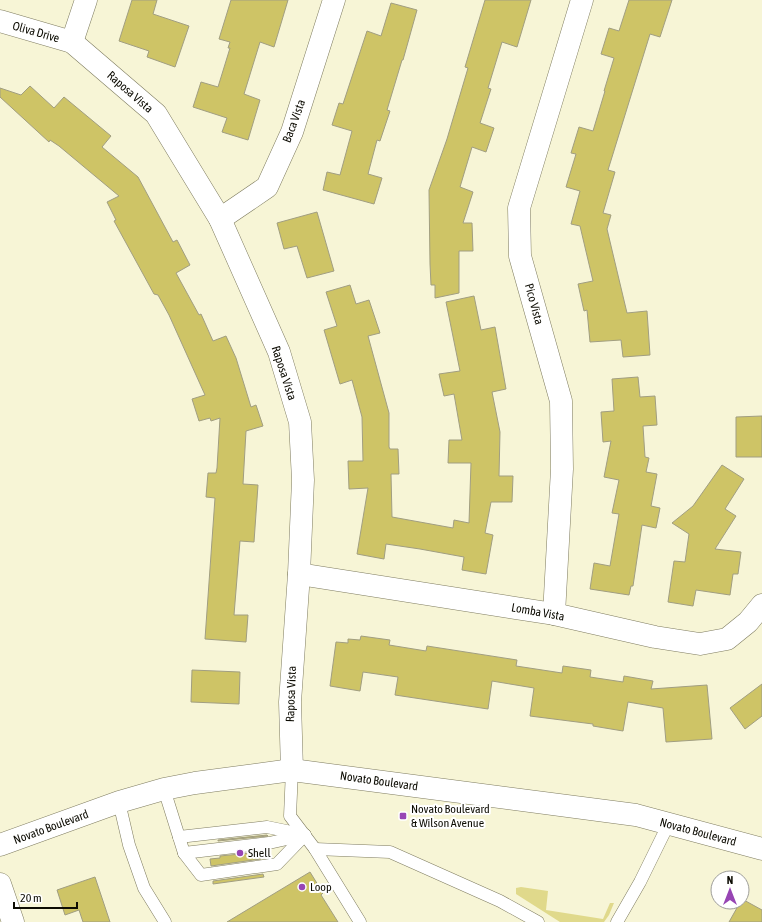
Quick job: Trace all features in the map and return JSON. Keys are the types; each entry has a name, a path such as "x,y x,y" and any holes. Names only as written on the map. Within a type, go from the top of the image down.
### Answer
{"street":[{"path":"72,42 86,0"},
{"name":"Baca Vista","path":"220,219 267,187 292,132 334,0"},
{"name":"Pico Vista","path":"554,614 562,470 561,401 520,256 519,208 582,0"},
{"name":"Oliva Drive","path":"0,21 72,42"},
{"name":"Raposa Vista","path":"72,42 156,114 220,219 279,352 300,422 303,480 299,574 290,702 292,770"},
{"name":"Lomba Vista","path":"299,574 554,614 655,637 700,644 727,639 748,622 762,605"},
{"name":"Novato Boulevard","path":"0,845 119,802 164,789 195,783 292,770 636,815 762,849"},
{"path":"0,884 13,922"}],"lane":[{"path":"292,770 290,816 315,849 360,922"},
{"path":"164,789 184,853 201,875 277,864 305,835"},
{"path":"119,802 130,845 144,888 165,922"},
{"path":"617,922 640,882 669,823"},
{"path":"180,838 267,827 305,835"},
{"path":"184,853 269,843 305,835"},
{"path":"315,849 390,852 500,902 538,922"}],"shaded area":[{"path":"521,887 548,891 546,910 603,919 610,903 614,903 604,922 560,922 516,894 516,888"}],"building":[{"path":"132,0 157,0 153,14 189,26 175,67 147,57 149,51 119,41"},
{"path":"231,0 288,0 274,47 260,42 244,94 260,100 248,140 222,132 227,118 193,107 201,82 218,87 230,48 228,48 230,42 219,39"},
{"path":"485,0 531,0 517,47 502,42 488,88 491,89 480,123 494,128 486,152 472,147 460,187 473,192 463,223 472,223 473,251 459,251 459,293 435,298 435,285 431,285 429,190 447,139 468,68 465,67"},
{"path":"629,0 672,0 660,37 650,34 608,170 615,172 603,213 611,215 607,229 627,313 647,311 650,355 623,357 621,340 590,342 587,310 584,311 578,284 593,281 580,226 571,224 580,191 566,187 576,154 571,153 579,127 593,131 614,58 601,54 609,28 619,31"},
{"path":"391,3 417,10 387,110 390,111 380,141 377,140 368,174 382,178 374,204 323,190 327,172 340,175 352,131 332,125 339,103 343,104 367,31 381,36"},
{"path":"30,86 54,108 64,97 111,136 102,147 138,177 173,242 177,240 190,265 176,273 199,315 201,314 213,341 226,336 236,358 251,407 256,405 263,426 246,431 243,484 258,485 254,542 240,541 234,615 248,615 246,642 205,639 215,498 206,497 208,473 216,473 217,468 220,418 211,421 210,418 199,421 192,399 205,395 169,315 158,295 154,294 114,221 116,220 107,202 119,196 59,146 50,140 49,142 0,97 0,88 21,95"},
{"path":"317,212 334,271 307,278 297,246 284,249 277,223"},
{"path":"350,285 356,304 369,300 380,333 368,336 389,413 389,447 390,449 398,449 399,474 391,474 392,517 453,528 454,520 469,523 471,463 448,463 449,440 462,440 454,394 444,396 439,374 460,371 446,302 474,296 481,330 495,327 506,389 492,392 500,432 499,476 513,476 512,502 491,502 485,533 493,535 486,574 462,570 464,557 420,549 386,544 384,559 357,554 368,488 349,489 348,461 363,461 362,417 352,380 340,384 324,330 337,326 326,292"},
{"path":"638,377 640,397 655,396 657,425 643,426 645,457 649,458 646,472 657,474 651,506 660,508 656,528 642,525 633,586 631,586 629,595 590,589 594,563 610,566 619,514 612,513 619,480 604,477 611,441 603,442 601,412 614,411 612,379"},
{"path":"762,416 762,457 736,457 736,417"},
{"path":"722,465 744,479 725,509 736,516 715,549 741,552 738,574 733,574 730,595 696,590 693,606 668,602 674,561 685,562 689,534 672,523 693,506"},
{"path":"361,636 390,640 389,645 426,651 427,646 517,660 516,666 562,673 563,666 591,670 590,677 623,682 624,676 653,681 651,689 707,685 712,739 666,742 663,708 628,702 623,731 593,726 593,724 530,716 534,688 492,681 488,709 395,695 398,677 363,672 360,691 330,686 336,642 348,643 348,639 360,640"},
{"path":"192,670 240,672 239,704 191,702"},
{"path":"762,684 762,716 745,729 730,708"},
{"path":"268,836 218,841 218,840"},
{"path":"260,852 261,859 211,866 210,859 220,858 220,856"},
{"name":"Loop","path":"310,872 323,893 321,895 338,922 227,922"},
{"path":"263,874 264,877 213,884 213,881"},
{"path":"95,877 110,922 83,922 79,910 65,915 57,890"},
{"path":"750,903 762,910 762,922 729,922 736,910 750,910"}],"place":[{"name":"Novato Boulevard & Wilson Avenue","path":"403,816"},
{"name":"Shell","path":"240,853"},
{"name":"Loop","path":"302,887"}]}
